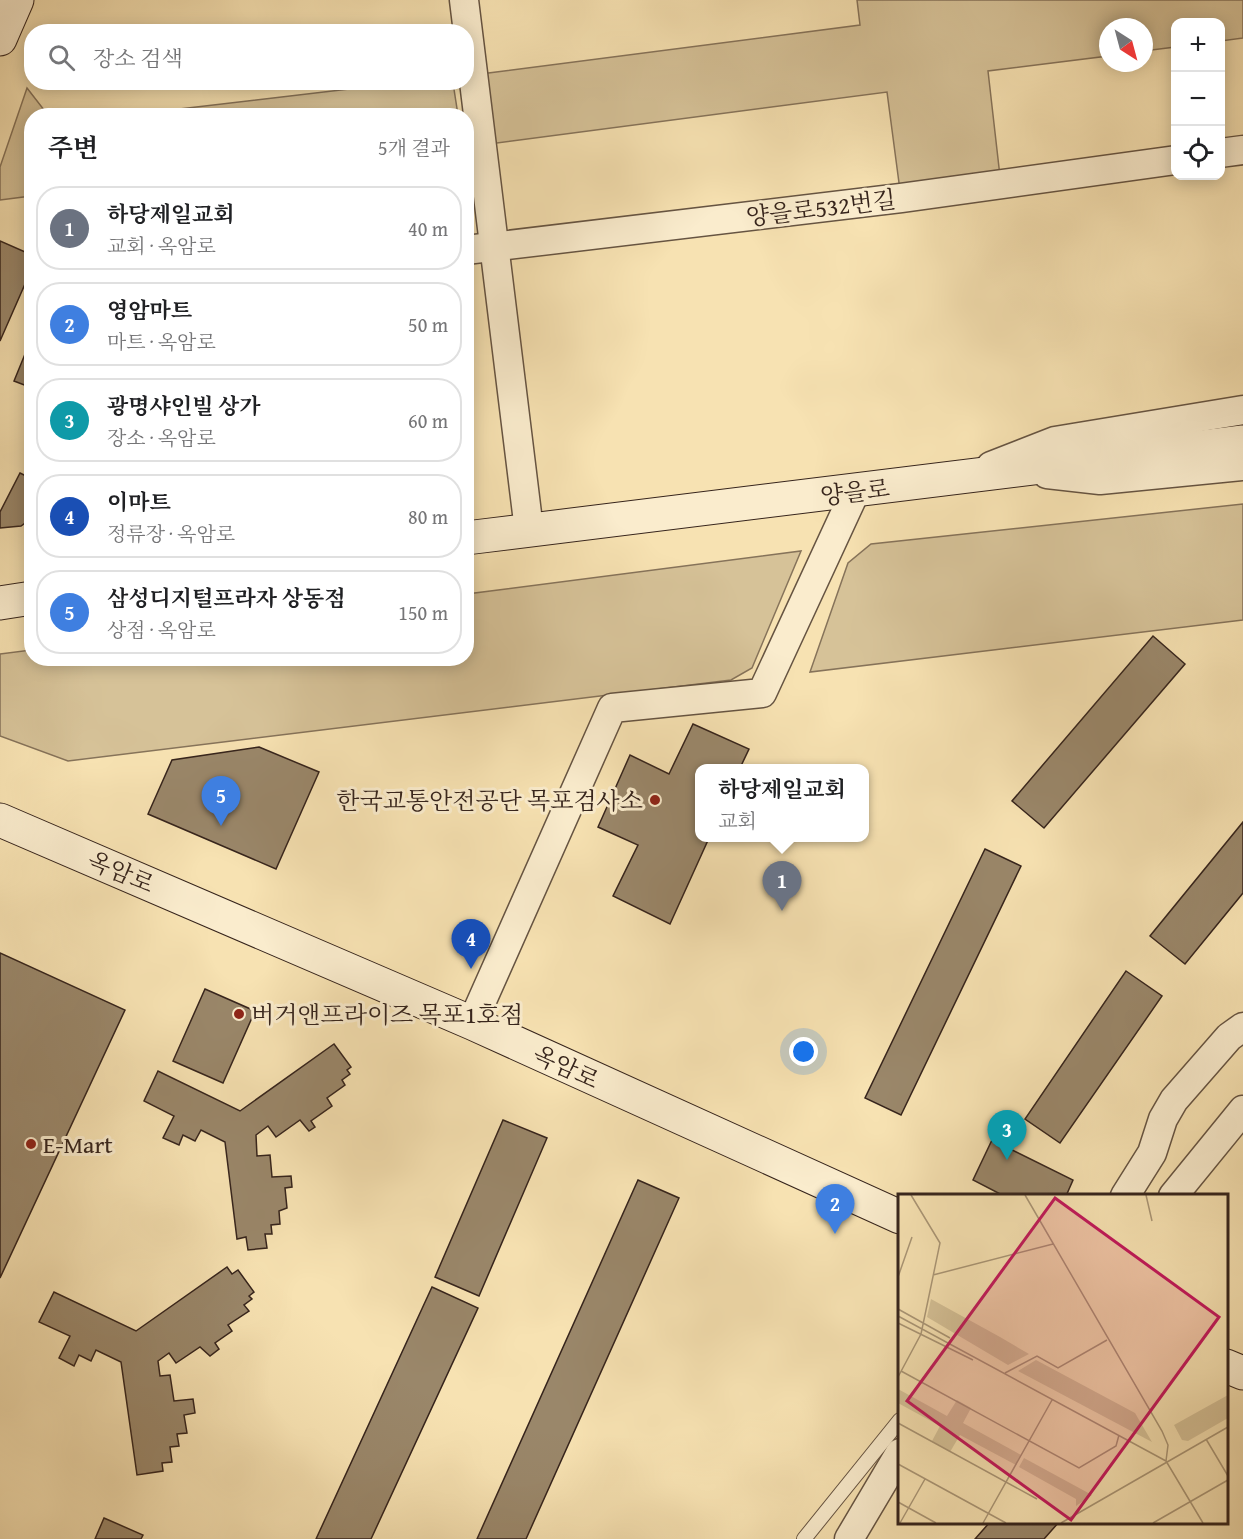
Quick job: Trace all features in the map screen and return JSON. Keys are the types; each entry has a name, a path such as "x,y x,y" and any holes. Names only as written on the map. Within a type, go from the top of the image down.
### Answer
{"street":[{"path":"0,39 17,0"},
{"path":"464,0 467,24"},
{"path":"474,82 529,530"},
{"path":"1225,152 1243,150"},
{"name":"양을로532번길","path":"474,249 889,200 1171,161"},
{"path":"960,479 1055,441 1243,410"},
{"name":"양을로","path":"474,537 855,492 1243,442"},
{"path":"1015,470 1100,480 1243,466"},
{"path":"472,1023 612,708 762,693 855,492"},
{"path":"0,603 24,599"},
{"name":"옥암로","path":"0,820 472,1023 898,1217"},
{"path":"1126,1194 1152,1153 1163,1119 1174,1100 1229,1037 1243,1027"},
{"path":"1175,1194 1243,1110"},
{"path":"1228,1366 1243,1373"},
{"path":"849,1539 898,1457"}],"lane":[{"path":"804,1539 898,1422"}],"shaded area":[{"path":"857,0 1243,0 1243,38 1225,40 1225,18 1171,18 1171,48 1153,50 1153,18 1099,18 1099,57 988,71 1001,185 901,198 887,92 482,145 474,75 860,25"},
{"path":"26,90 29,90 43,108 24,108 24,197 0,200 0,167"},
{"path":"340,90 454,90 457,108 188,108"},
{"path":"1243,504 1243,620 810,672 848,563 871,544"},
{"path":"801,551 752,668 731,680 68,761 0,736 0,654 24,651 24,666 474,666 474,593"}],"building":[{"path":"0,241 24,252 24,286 0,341"},
{"path":"24,357 24,385 14,381"},
{"path":"20,473 24,475 24,524 0,528 0,512"},
{"path":"1153,636 1185,664 1044,828 1012,801"},
{"name":"한국교통안전공단 목포검사소","path":"693,724 749,749 742,764 695,764 695,842 707,842 670,924 613,896 638,845 598,827 630,755 669,774"},
{"path":"259,747 319,772 276,869 148,814 172,760"},
{"path":"1243,822 1243,893 1185,964 1150,936"},
{"path":"985,849 1021,866 901,1115 865,1098"},
{"name":"E-Mart","path":"0,953 125,1010 0,1278"},
{"path":"1126,971 1162,996 1060,1143 1025,1119"},
{"path":"205,989 255,1011 223,1083 173,1061"},
{"path":"334,1044 351,1067 347,1070 350,1074 342,1080 345,1085 327,1098 332,1106 311,1121 315,1127 309,1131 300,1120 276,1137 268,1126 256,1135 257,1156 270,1155 272,1177 291,1176 292,1187 285,1188 287,1208 279,1211 280,1224 271,1225 272,1234 265,1234 267,1248 248,1250 246,1237 237,1239 225,1142 201,1130 195,1141 183,1135 179,1145 163,1138 174,1116 144,1101 158,1071 240,1111"},
{"path":"503,1120 547,1138 479,1296 435,1277"},
{"path":"992,1140 1073,1180 1067,1194 1000,1194 973,1180"},
{"path":"638,1180 679,1198 526,1539 477,1539"},
{"path":"227,1267 232,1274 238,1270 254,1292 249,1296 252,1299 244,1305 249,1311 228,1325 232,1331 215,1343 219,1349 210,1356 200,1347 176,1363 169,1353 158,1361 160,1376 170,1375 174,1401 193,1399 195,1413 184,1415 187,1433 177,1434 179,1446 170,1447 172,1462 162,1463 163,1471 137,1475 121,1362 96,1350 91,1361 79,1355 74,1366 59,1358 70,1336 39,1322 54,1292 136,1331"},
{"path":"432,1287 478,1308 371,1539 316,1539"},
{"path":"104,1518 143,1535 141,1539 95,1539"},
{"path":"988,1524 1057,1524 1044,1539 975,1539"}],"place":[{"name":"한국교통안전공단 목포검사소","path":"655,800"},
{"name":"삼성디지털프라자 상동점","path":"221,826"},
{"name":"하당제일교회","path":"782,911"},
{"name":"이마트","path":"471,969"},
{"name":"버거앤프라이즈 목포1호점","path":"239,1014"},
{"name":"E-Mart","path":"31,1144"},
{"name":"광명샤인빌 상가","path":"1007,1160"},
{"name":"영암마트","path":"835,1234"}]}
